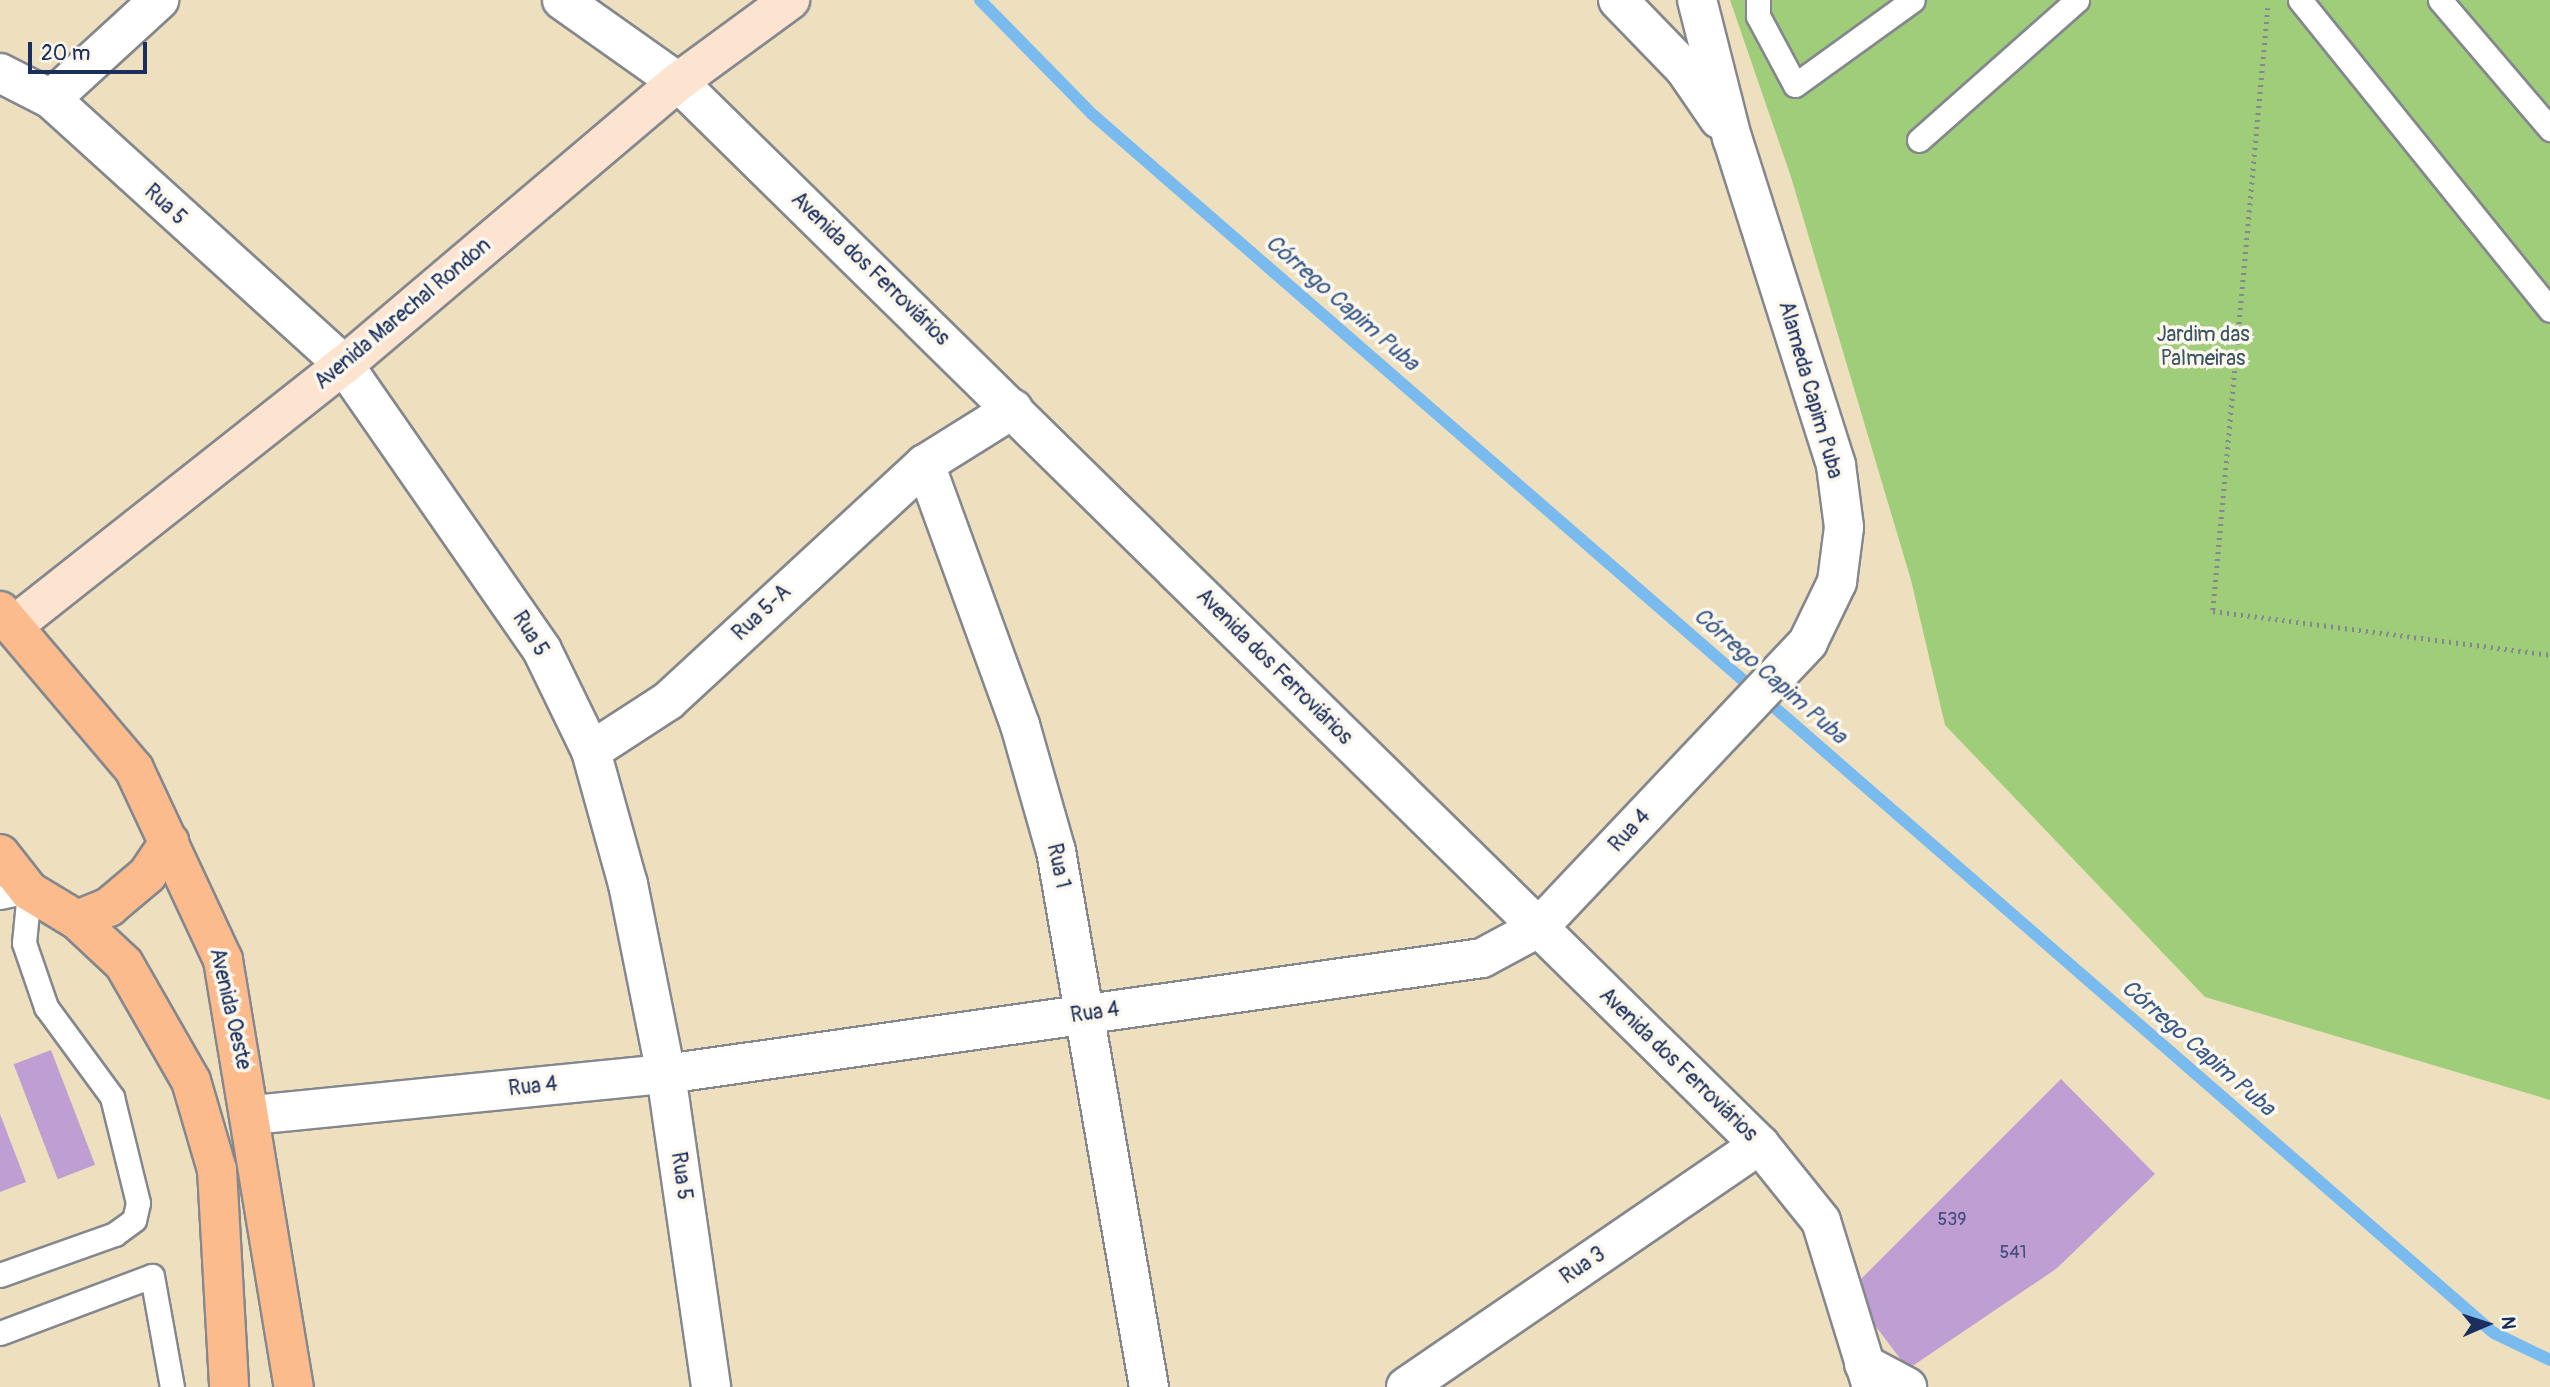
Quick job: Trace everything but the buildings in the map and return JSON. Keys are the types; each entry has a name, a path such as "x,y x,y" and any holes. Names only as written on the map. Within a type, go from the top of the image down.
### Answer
{"main road":[{"name":"Avenida Marechal Rondon","path":"4,625 344,365 678,82 790,0"},
{"name":"Avenida Oeste","path":"4,625 134,769 223,960 253,1115 294,1387"},
{"path":"77,920 109,907 147,875 169,842"},
{"path":"0,854 14,894 77,920 124,964 191,1081 217,1170 229,1387"}],"street":[{"path":"51,99 159,0"},
{"name":"Avenida dos Ferroviários","path":"562,0 678,82 1760,1145 1821,1221 1868,1376 1907,1387"},
{"name":"Alameda Capim Puba","path":"1618,0 1684,68 1732,138"},
{"name":"Alameda Capim Puba","path":"1698,0 1732,138 1836,465 1844,527 1837,582 1808,642"},
{"name":"Rua 5","path":"0,73 51,99 344,365 542,650 591,751 628,884 666,1074 711,1387"},
{"path":"925,464 1013,409"},
{"name":"Rua 5-A","path":"591,751 668,701 925,464"},
{"name":"Rua 1","path":"925,464 1027,750 1056,851 1087,1014 1149,1387"},
{"name":"Rua 4","path":"253,1115 666,1074 1482,958 1538,929 1808,642"},
{"name":"Rua 3","path":"1406,1387 1760,1145"}],"lane":[{"path":"1758,0 1758,16 1795,85 1913,0"},
{"path":"1919,140 2077,0"},
{"path":"2300,0 2550,310"},
{"path":"2440,0 2550,129"},
{"path":"0,1275 116,1234 134,1220 138,1203 112,1097 46,1007 24,943 14,894"},
{"path":"0,1333 152,1276 172,1387"}],"path":[{"path":"2269,0 2213,611 2550,656"}],"green space":[{"name":"Jardim das Palmeiras","path":"1730,0 2550,0 2550,1100 2205,997 1945,725 1911,580 1791,177"}],"waterway":[{"name":"Córrego Capim Puba","path":"980,0 1092,114 2494,1333 2550,1360"}]}
